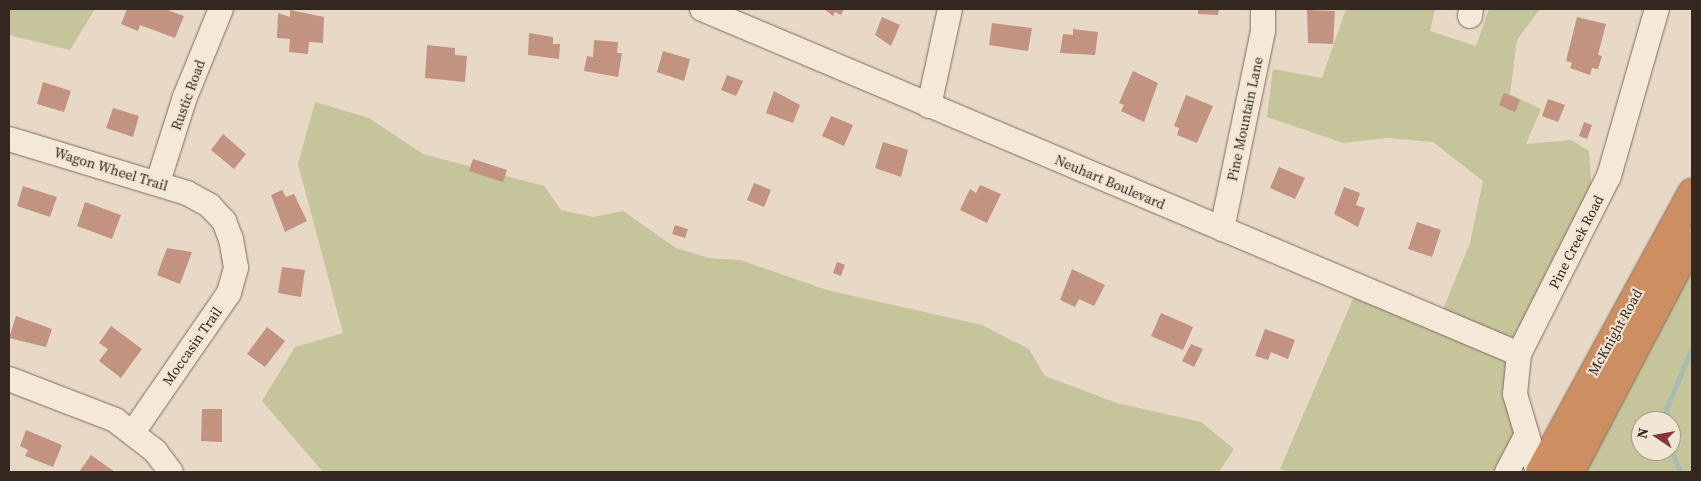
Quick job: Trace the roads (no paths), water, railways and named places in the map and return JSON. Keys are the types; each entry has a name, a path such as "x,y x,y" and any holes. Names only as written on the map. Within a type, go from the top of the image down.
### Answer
{"highway":[{"name":"McKnight Road","path":"1539,472 1692,193"},
{"name":"McKnight Road","path":"1570,472 1692,240"}],"street":[{"name":"Rustic Road","path":"158,182 185,97 221,9"},
{"name":"Neuhart Boulevard","path":"702,9 1519,354"},
{"path":"929,106 950,9"},
{"name":"Pine Mountain Lane","path":"1222,229 1262,40 1263,9"},
{"name":"Pine Creek Road","path":"1539,472 1526,436 1515,394 1519,354 1605,184 1657,9"},
{"name":"Wagon Wheel Trail","path":"9,139 158,182 210,206"},
{"name":"Moccasin Trail","path":"133,432 229,294 234,280 232,238 224,221 210,206"},
{"path":"9,378 92,408 133,432 156,451 171,472"},
{"path":"1507,472 1526,436"}],"waterway":[{"path":"1666,411 1692,348"},
{"path":"1676,461 1680,472"}]}
